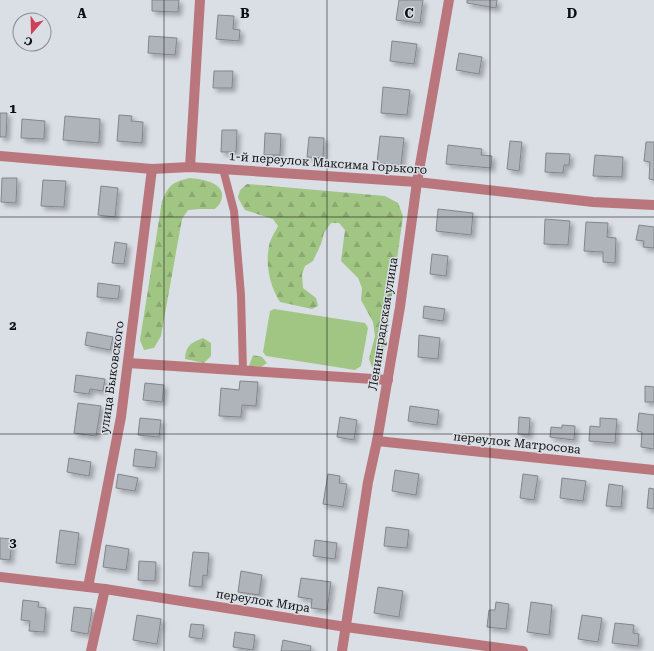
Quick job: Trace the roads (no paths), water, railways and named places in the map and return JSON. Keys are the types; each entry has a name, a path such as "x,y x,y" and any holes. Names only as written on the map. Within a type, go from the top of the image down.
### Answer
{"street":[{"path":"190,167 200,0"},
{"name":"Ленинградская улица","path":"342,651 368,482 377,441 400,307 417,182 449,0"},
{"name":"1-й переулок Максима Горького","path":"0,156 152,169 190,167 417,182 593,202 654,205"},
{"name":"улица Быковского","path":"88,587 121,417 152,169"},
{"path":"128,363 388,380"},
{"name":"переулок Матросова","path":"377,441 654,470"},
{"name":"переулок Мира","path":"0,577 105,589 346,627 523,651"},
{"path":"91,651 105,589"}],"lane":[{"path":"223,169 234,211 241,295 242,370"}]}
